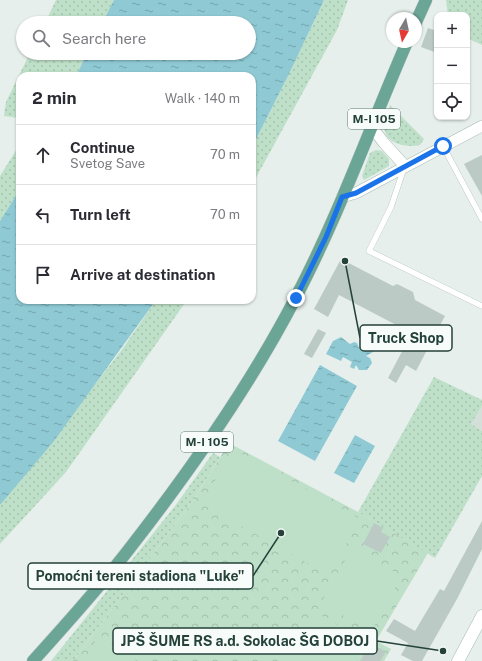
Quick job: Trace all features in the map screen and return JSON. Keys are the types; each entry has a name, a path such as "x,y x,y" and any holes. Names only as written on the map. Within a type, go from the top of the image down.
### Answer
{"main road":[{"path":"421,12 426,0"},
{"name":"M-I 105","path":"33,661 132,546 203,449 251,374 296,298 326,237 404,48"}],"street":[{"path":"371,126 405,166"},
{"path":"342,197 356,193 482,126"},
{"path":"458,661 482,616"}],"lane":[{"path":"443,146 482,219"},
{"path":"405,166 391,207 369,251 482,306"}],"shaded area":[{"path":"482,406 482,431 471,424"}],"green space":[{"path":"56,0 114,0 106,16 48,16"},
{"path":"324,0 348,0 337,30 256,178 256,139"},
{"path":"446,0 482,0 482,45 470,39 470,12 448,12"},
{"path":"27,60 84,60 78,72 21,72"},
{"path":"16,82 16,118 4,116 6,102"},
{"path":"390,105 424,139 420,145 402,145 391,140 387,136 384,122"},
{"path":"16,150 16,195 0,221 0,176"},
{"path":"376,150 382,151 389,159 389,166 364,180 362,176 370,153"},
{"path":"153,304 184,304 66,472 0,544 0,505 121,351"},
{"path":"434,377 482,400 482,406 471,424 482,431 482,476 435,558 358,512"},
{"path":"229,443 358,512 428,553 376,641 391,649 384,661 73,661 192,502"},
{"path":"233,449 360,519 329,575 202,504"},
{"path":"213,453 220,457 192,502 73,661 51,661 175,506"},
{"path":"352,548 402,576 371,631 321,603"},
{"path":"318,614 368,642 357,661 291,661"},
{"path":"97,638 137,661 84,661"}],"water":[{"path":"114,0 324,0 256,139 256,72 78,72 84,60 256,60 256,16 106,16"},
{"path":"16,195 16,304 153,304 54,441 0,505 0,221"},
{"path":"341,337 350,344 354,342 357,343 359,348 365,343 373,348 373,352 366,356 370,358 372,363 367,370 359,370 356,365 354,369 350,367 352,362 343,357 341,361 326,354 333,341"},
{"path":"320,365 357,386 315,461 278,441"},
{"path":"355,435 375,446 354,483 334,473"}],"building":[{"path":"428,28 434,30 434,52 422,47"},
{"path":"482,155 482,196 464,164"},
{"path":"341,259 393,286 397,284 413,292 415,300 445,316 416,371 406,365 396,383 388,378 407,342 404,341 407,335 400,331 402,328 339,295 328,317 314,309"},
{"path":"318,329 326,333 312,358 304,354"},
{"path":"482,521 482,549 457,599 422,661 413,661 401,655 408,643 386,631 394,619 415,631 440,589 444,591"},
{"path":"374,523 383,528 381,532 390,537 381,553 363,544"},
{"path":"371,643 386,652 380,661 360,661"}],"place":[{"name":"Truck Shop","path":"345,261"},
{"name":"Pomoćni tereni stadiona \"Luke\"","path":"281,533"},
{"name":"JPŠ ŠUME RS a.d. Sokolac ŠG DOBOJ","path":"443,651"}],"route":[{"path":"296,298 326,237 342,197 356,193 443,146"}]}
